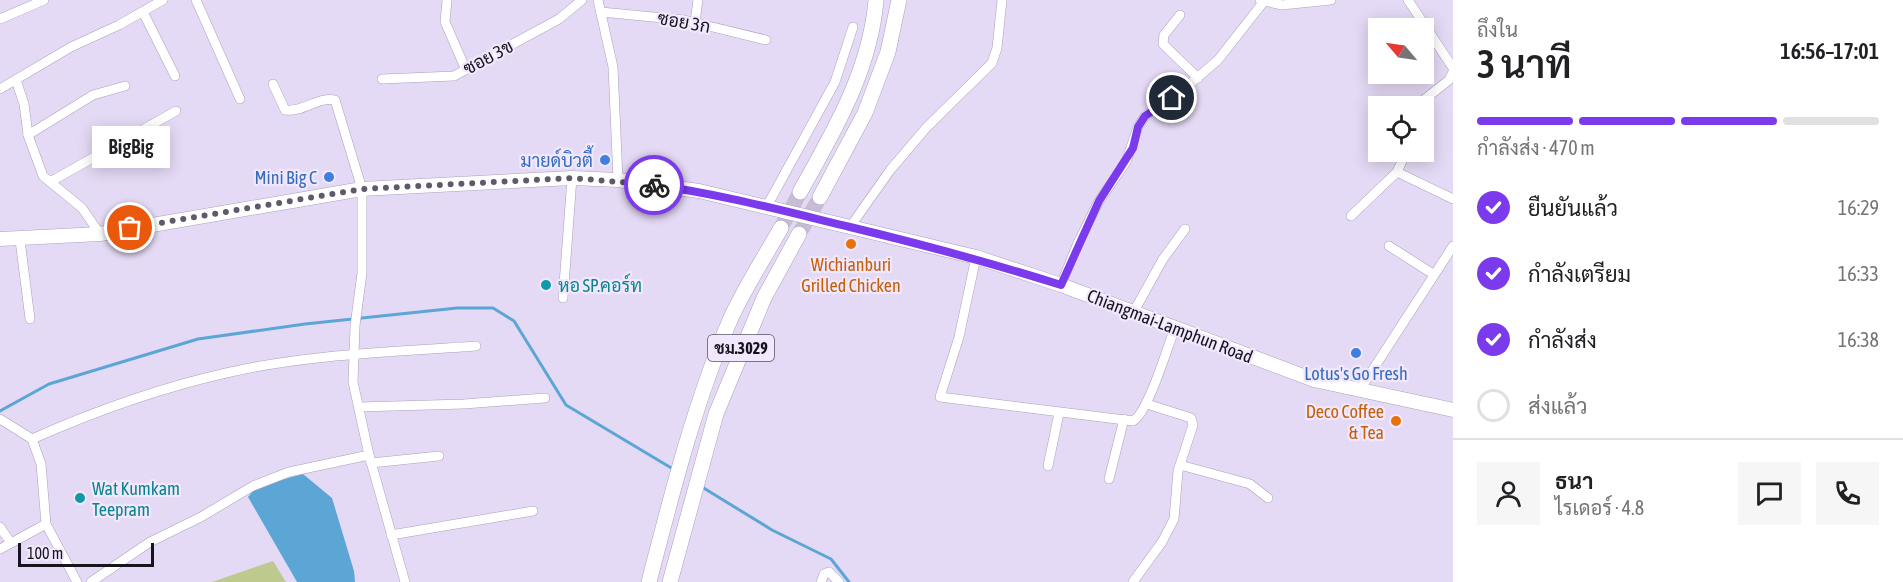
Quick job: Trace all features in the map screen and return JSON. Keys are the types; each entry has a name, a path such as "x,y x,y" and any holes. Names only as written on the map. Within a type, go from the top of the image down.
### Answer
{"main road":[{"path":"801,192 836,128 863,69 876,0"},
{"path":"820,197 865,113 888,52 899,0"},
{"name":"Chiangmai-Lamphun Road","path":"0,239 20,240 100,234 362,189 572,178 618,180 699,191 976,258 1061,285 1314,380 1453,410"},
{"name":"ชม.3029","path":"649,582 691,423 731,318 780,228"},
{"name":"ชม.3029","path":"670,582 716,414 737,358 764,298 799,234"}],"street":[{"path":"0,19 44,0"},
{"path":"0,89 70,47 163,0"},
{"path":"196,0 240,99"},
{"path":"447,0 445,22 466,70"},
{"name":"ซอย 3ข","path":"382,79 454,76 559,19 582,0"},
{"path":"598,0 613,67 618,180"},
{"path":"695,22 698,0"},
{"path":"850,227 891,169 926,128 992,63 998,48 1002,0"},
{"path":"1061,285 1099,201 1129,155 1138,127 1145,116 1198,78 1218,60 1263,1 1282,4 1331,0"},
{"path":"1408,0 1453,70 1449,80 1429,96"},
{"path":"143,12 176,75"},
{"name":"ซอย 3ก","path":"601,12 695,22 766,40"},
{"path":"1180,15 1164,35 1162,44 1198,78"},
{"path":"767,206 835,82 853,27"},
{"path":"16,80 24,104 28,135 43,176 82,208 100,234"},
{"path":"273,84 285,110 299,109 330,99 335,100 362,189 362,273 355,326 354,382 370,459 405,582"},
{"path":"28,135 93,95 125,86"},
{"path":"50,182 176,111"},
{"path":"1351,216 1397,172 1402,162"},
{"path":"1397,172 1453,199"},
{"path":"563,298 572,178"},
{"path":"1133,313 1163,259 1185,229"},
{"path":"20,240 30,319"},
{"path":"1389,246 1433,274"},
{"path":"1359,391 1453,246"},
{"path":"976,258 959,337 940,397 1128,420 1140,417 1175,328"},
{"path":"32,439 150,395 227,373 353,355 476,346"},
{"path":"359,407 464,404 545,398"},
{"path":"1132,582 1162,542 1174,519 1174,490 1194,425 1191,418 1147,404"},
{"path":"1048,466 1059,413"},
{"path":"0,419 32,439 40,464 46,524 77,582"},
{"path":"1109,479 1128,420"},
{"path":"91,582 150,542 201,517 253,486 289,472 370,459 439,456"},
{"path":"1180,465 1250,483 1268,498"},
{"path":"391,535 533,511"},
{"path":"0,549 46,524"},
{"path":"0,527 11,543"},
{"path":"821,582 824,574 829,572 839,582"}],"green space":[{"path":"273,561 286,582 212,582"}],"water":[{"path":"303,474 332,498 354,571 355,582 297,582 248,497 256,487"}],"waterway":[{"path":"0,411 49,384 198,339 305,324 457,308 493,308 514,321 566,405 673,469"},
{"path":"702,487 772,530 831,559 849,582"}],"tunnel":[{"path":"781,228 800,192"},
{"path":"799,234 820,197"}],"way so far":[{"path":"130,228 362,189 572,178 618,180 654,185"}],"place":[{"name":"มายด์บิวตี้","path":"605,160"},
{"name":"Mini Big C","path":"329,177"},
{"name":"BigBig","path":"130,228"},
{"name":"Wichianburi Grilled Chicken","path":"851,244"},
{"name":"หอ SP.คอร์ท","path":"546,285"},
{"name":"Lotus's Go Fresh","path":"1356,353"},
{"name":"Deco Coffee & Tea","path":"1396,421"},
{"name":"Wat Kumkam Teepram","path":"80,498"}],"route":[{"path":"654,185 699,191 874,232 976,258 1061,285 1078,243 1099,201 1133,148 1138,127 1145,116 1172,98"}]}
